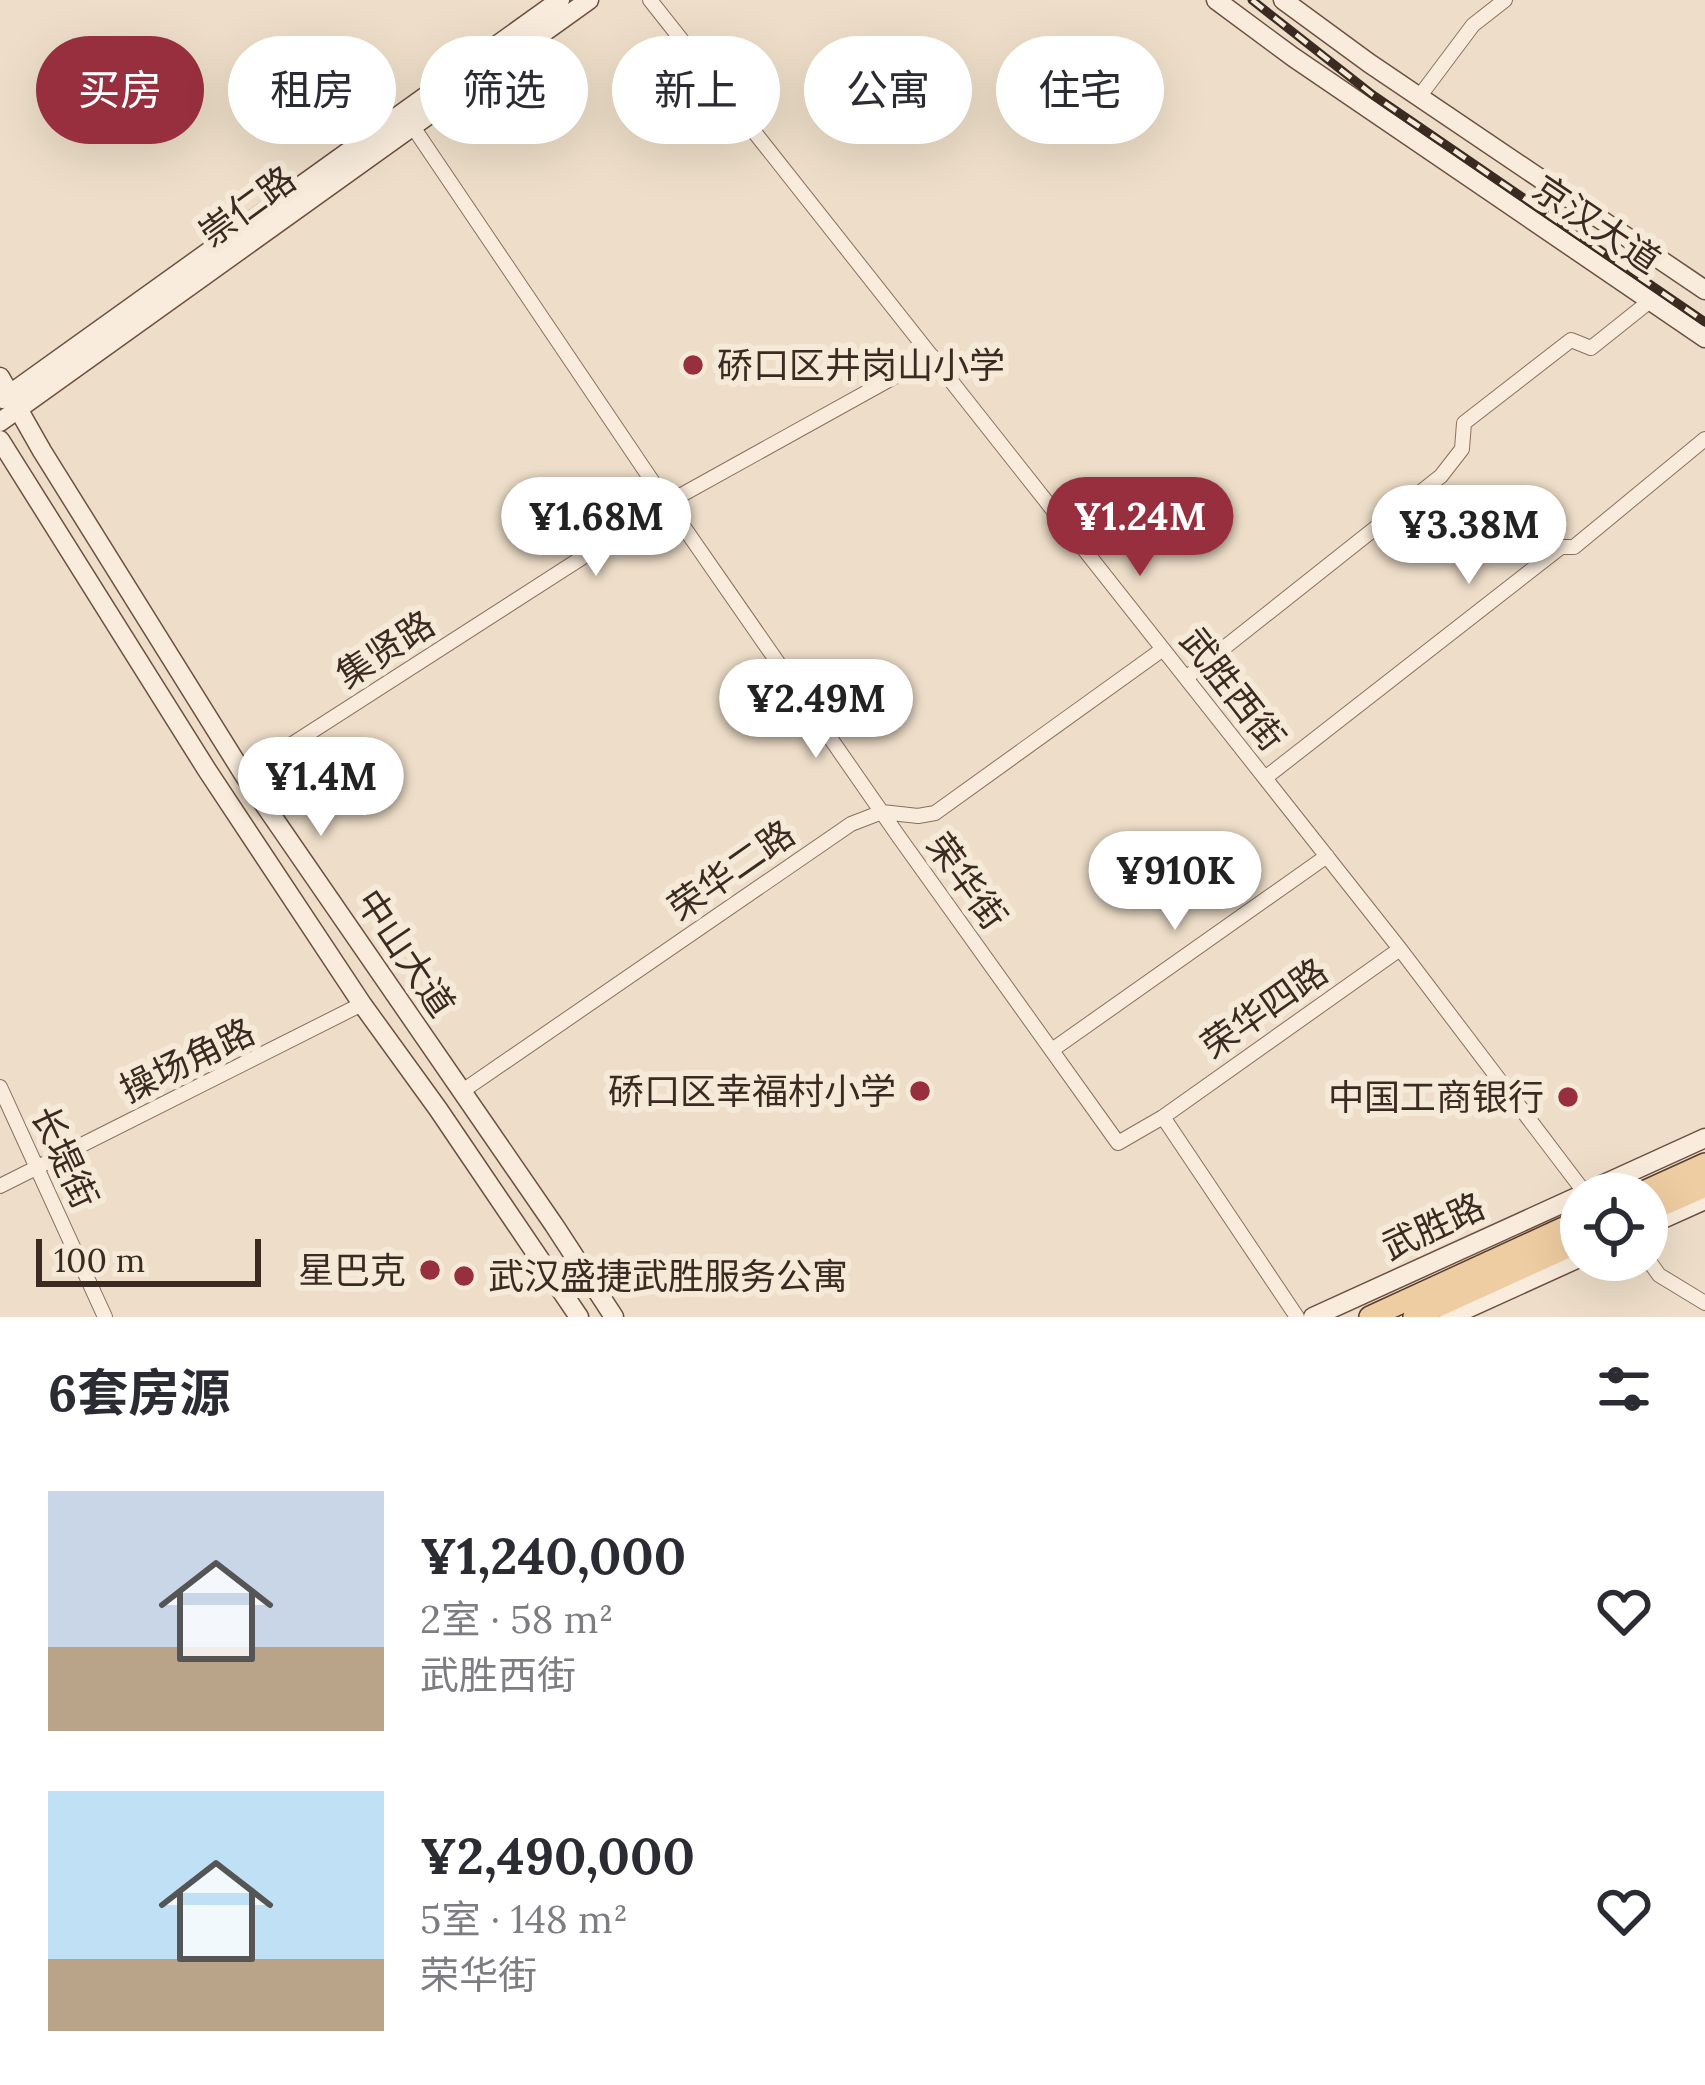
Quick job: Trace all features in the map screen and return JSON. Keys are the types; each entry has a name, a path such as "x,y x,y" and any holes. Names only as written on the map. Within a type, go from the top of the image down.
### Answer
{"main road":[{"name":"崇仁路","path":"0,422 6,395 257,240 560,0"},
{"name":"崇仁路","path":"408,118 589,0"},
{"name":"京汉大道","path":"1216,0 1705,338"},
{"name":"京汉大道","path":"1283,0 1705,290"},
{"name":"中山大道","path":"6,395 244,775 614,1317"},
{"name":"中山大道","path":"0,440 207,770 579,1317"},
{"name":"武胜路","path":"1629,1173 1705,1138"},
{"path":"1668,1181 1705,1164"},
{"path":"1668,1203 1705,1186"},
{"path":"1668,1217 1705,1200"},
{"name":"武胜路","path":"1313,1317 1560,1204"},
{"path":"1370,1317 1560,1230"},
{"path":"1414,1317 1560,1251"},
{"path":"1450,1317 1560,1266"}],"street":[{"name":"武胜西街","path":"650,0 1400,949 1567,1173"},
{"path":"1419,97 1473,25 1505,0"},
{"name":"荣华街","path":"408,118 667,503 1118,1143 1163,1117"},
{"path":"1186,678 1442,476 1462,449 1464,423 1571,340 1591,348 1651,301"},
{"name":"集贤路","path":"244,775 667,503 932,356"},
{"path":"1265,778 1561,547 1574,547 1705,439"},
{"name":"荣华二路","path":"461,1092 851,824 882,812 935,813 1163,649"},
{"path":"1052,1050 1327,856"},
{"name":"荣华四路","path":"1163,1117 1400,949"},
{"name":"操场角路","path":"0,1186 362,1004"},
{"name":"长堤街","path":"0,1088 105,1317"},
{"path":"1163,1117 1297,1317"},
{"path":"1668,1280 1705,1303"}],"railway":[{"path":"1252,0 1373,95 1705,322"}],"place":[{"name":"硚口区井岗山小学","path":"693,365"},
{"name":"硚口区幸福村小学","path":"920,1091"},
{"name":"中国工商银行","path":"1568,1097"},
{"name":"星巴克","path":"430,1270"},
{"name":"武汉盛捷武胜服务公寓","path":"464,1276"}]}
